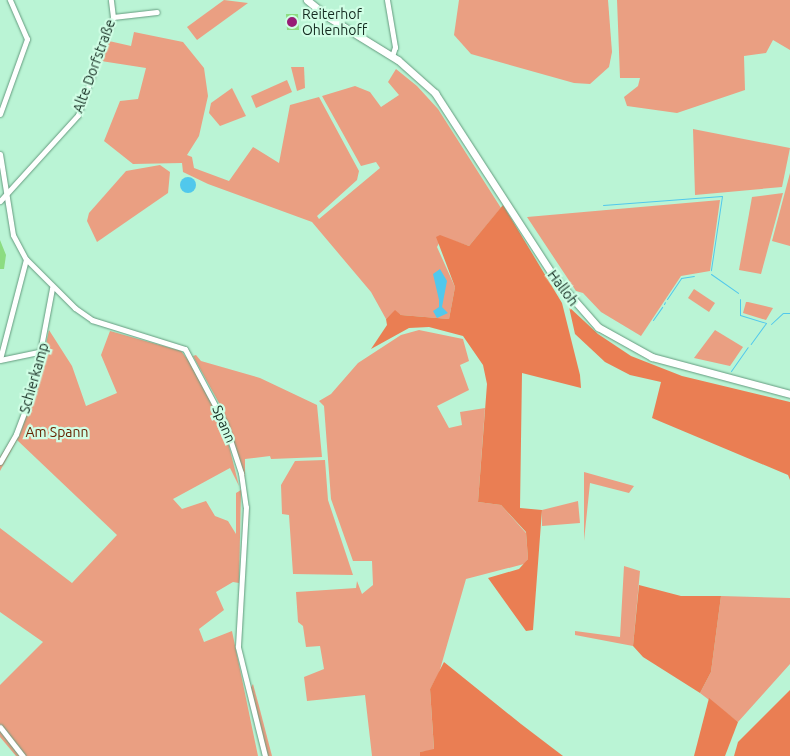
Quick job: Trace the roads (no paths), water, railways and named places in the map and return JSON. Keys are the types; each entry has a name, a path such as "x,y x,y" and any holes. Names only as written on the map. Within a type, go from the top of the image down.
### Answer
{"main road":[{"name":"Halloh","path":"307,0 328,17 392,56 418,75 449,111 554,278 598,327 652,357 790,394"}],"street":[{"path":"0,114 27,39 10,0"},
{"name":"Alte Dorfstraße","path":"0,201 78,115 113,17 111,0"},
{"path":"387,0 396,47 392,56"},
{"path":"113,17 157,12"},
{"name":"Spann","path":"0,154 13,235 26,259 52,288 92,320 185,350 225,424 241,473 246,507 238,647 263,756"},
{"path":"26,259 0,360 43,351"},
{"name":"Schierkamp","path":"0,462 16,434 43,351 52,288"},
{"path":"0,727 22,756"}],"water":[{"path":"185,177 191,177 196,182 194,191 185,193 180,188 180,182"},
{"path":"440,269 447,281 442,307 448,313 437,318 433,311 439,307 439,300 433,274"}],"waterway":[{"path":"603,205 722,196 711,270"},
{"path":"711,274 738,293"},
{"path":"667,299 681,278 694,276"},
{"path":"740,299 740,315 766,323 751,344"},
{"path":"653,320 662,307"},
{"path":"771,324 783,313 790,313"},
{"path":"731,371 748,347"}],"place":[{"name":"Reiterhof Ohlenhoff","path":"292,22"}],"park label":[{"name":"Am Spann","path":"57,432"}]}
